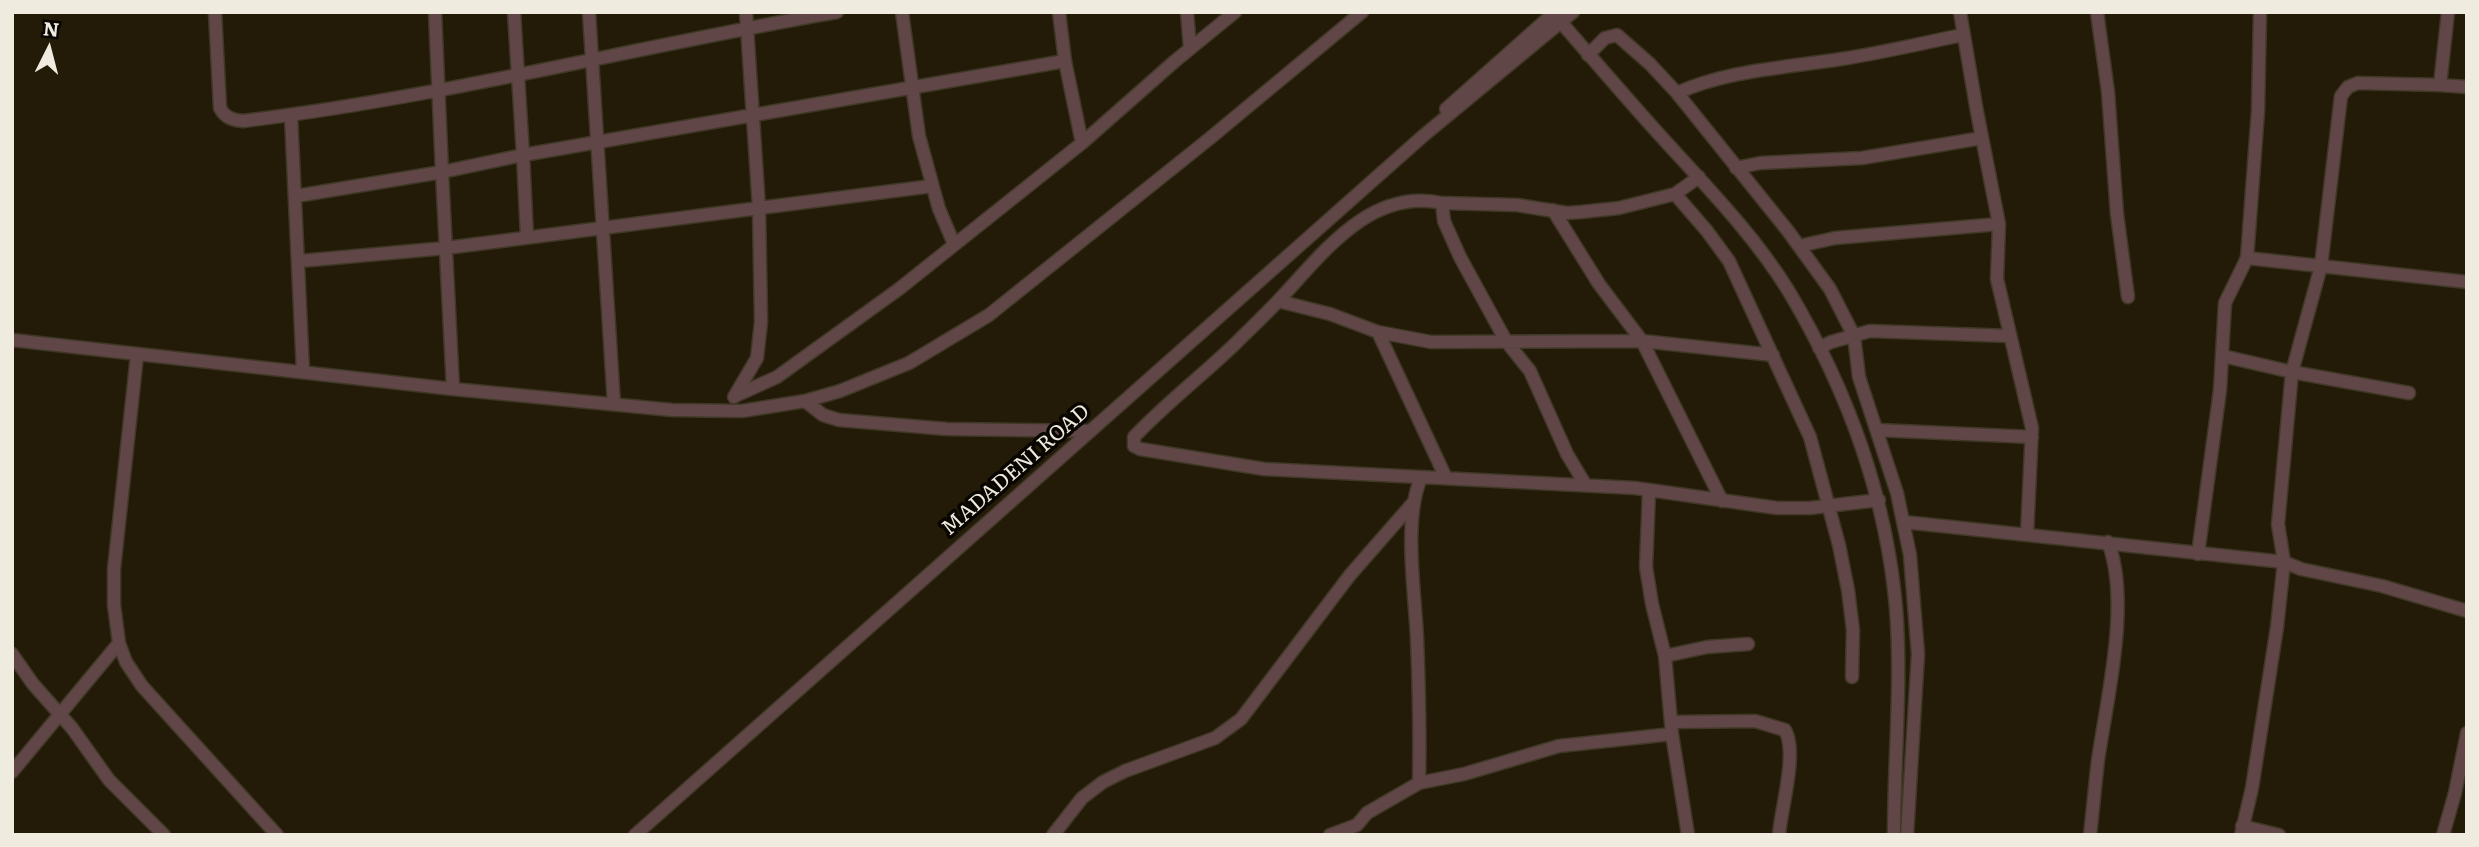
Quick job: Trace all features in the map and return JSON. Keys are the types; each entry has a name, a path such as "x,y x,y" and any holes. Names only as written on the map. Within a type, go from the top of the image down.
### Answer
{"street":[{"path":"215,12 220,108 223,115 235,121 291,116 518,75 837,12"},
{"path":"435,12 453,389"},
{"path":"514,12 527,237"},
{"path":"589,12 605,227 614,404"},
{"path":"722,412 752,367 759,348 761,322 759,208 746,12"},
{"path":"902,12 919,136 932,186 954,244"},
{"path":"1059,12 1065,61 1082,143"},
{"path":"1187,12 1191,48"},
{"path":"735,396 763,385 799,362 898,289 1082,143 1235,12"},
{"path":"12,340 453,389 614,404 722,412 805,401 840,391 909,363 989,315 1209,139 1362,12"},
{"name":"MADADENI ROAD","path":"635,835 1556,15 1573,12"},
{"path":"1961,12 1999,224 1997,279 2027,402 2032,436 2027,534"},
{"path":"2097,12 2108,92 2115,202 2128,297"},
{"path":"2198,554 2223,356 2224,303 2246,258 2258,111 2260,12"},
{"path":"2440,85 2448,12"},
{"path":"1556,15 1588,55 1699,177 1787,289 1843,399 1879,500 1896,607 1894,835"},
{"path":"1677,93 1722,76 1843,59 1963,34"},
{"path":"1588,55 1609,36 1619,36 1650,64 1677,93 1799,246 1830,289 1854,335 1859,377 1904,522 1910,555 1918,654 1907,835"},
{"path":"296,196 1065,61"},
{"path":"2279,835 2241,830 2252,788 2284,562 2278,524 2292,372 2321,267 2339,107 2344,91 2358,83 2467,87"},
{"path":"291,116 300,261 303,372"},
{"path":"1736,168 1760,163 1862,158 1982,138"},
{"path":"1699,177 1675,194 1619,208 1567,213 1500,204 1442,203 1422,199 1402,201 1384,208 1362,220 1319,254 1279,301 1235,345 1152,417 1134,437 1134,446 1264,469 1585,484 1635,488 1777,508 1879,500"},
{"path":"300,261 446,248 932,186"},
{"path":"1675,194 1729,261 1810,437 1848,590 1853,630 1852,677"},
{"path":"1442,203 1444,221 1450,236 1506,341 1530,371 1567,454 1585,484"},
{"path":"1553,210 1599,284 1642,341 1722,501"},
{"path":"1799,246 1835,238 1999,224"},
{"path":"2246,258 2467,282"},
{"path":"1279,301 1330,314 1378,332 1431,342 1642,341 1773,355"},
{"path":"1819,348 1861,332 1879,330 2010,336"},
{"path":"1378,332 1446,478"},
{"path":"137,355 114,569 114,605 119,643 126,662 142,686 277,835"},
{"path":"2223,356 2292,372 2409,393"},
{"path":"805,401 823,415 839,420 947,429 1089,431"},
{"path":"1877,430 2032,436"},
{"path":"1419,783 1412,526 1413,503 1421,478"},
{"path":"1649,491 1646,567 1665,656 1672,728 1688,835"},
{"path":"1053,835 1082,799 1103,782 1125,771 1215,738 1241,719 1343,584 1413,503"},
{"path":"1904,522 2284,562 2301,569 2382,586 2467,611"},
{"path":"2090,835 2098,760 2111,690 2118,603 2114,556 2108,542"},
{"path":"12,772 119,643"},
{"path":"1665,656 1707,647 1748,644"},
{"path":"12,654 108,780 164,835"},
{"path":"1331,835 1358,830 1367,813 1419,783 1464,774 1559,746 1672,728 1755,721 1785,730 1789,737 1789,761 1779,835"},
{"path":"2444,835 2467,733"}]}
